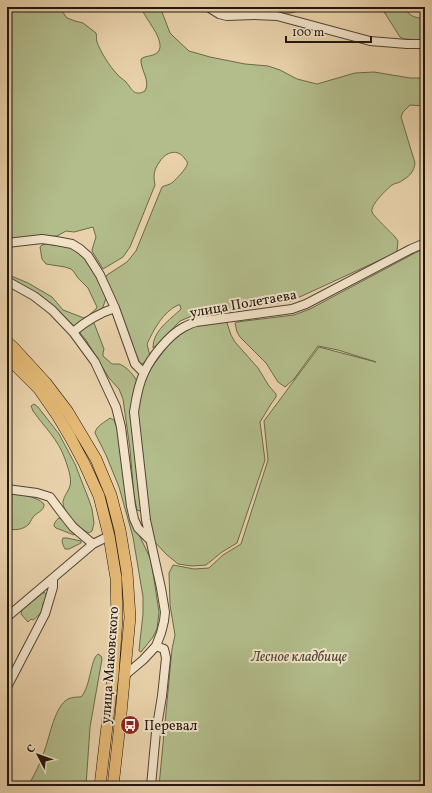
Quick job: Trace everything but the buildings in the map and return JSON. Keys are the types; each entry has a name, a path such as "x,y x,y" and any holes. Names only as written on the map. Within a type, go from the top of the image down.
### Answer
{"highway":[{"name":"улица Маковского","path":"7,342 46,383 68,412 96,459 111,495 120,530 127,579 130,617 113,786"},
{"name":"улица Маковского","path":"7,357 38,389 57,415 70,437 84,462 99,496 110,536 116,578 117,619 113,675 100,786"}],"street":[{"path":"208,7 219,14 226,16 277,16 370,41 425,44"},
{"path":"7,243 42,240 72,244 88,256 100,276 115,308 135,364 144,373"},
{"name":"улица Полетаева","path":"156,646 164,621 164,612 161,588 146,520 134,412 136,396 144,373 153,358 167,341 184,327 196,322 292,309 306,304 425,243"},
{"path":"7,282 34,296 52,310 73,332 95,362 116,407 121,427 130,506 134,519 138,528 150,539"},
{"path":"73,332 90,319 115,308"},
{"path":"7,489 37,493 50,497 73,527 93,544"},
{"path":"7,617 93,544 110,536"},
{"path":"7,687 45,614 53,586 53,579"},
{"path":"124,676 144,660 156,646 164,649 166,658 156,732 151,786"}],"green space":[{"path":"7,7 59,7 67,18 83,23 96,33 98,46 108,63 136,93 145,91 147,87 141,59 156,54 160,47 160,42 141,7 160,7 170,33 189,51 245,64 268,66 280,70 297,79 317,84 355,73 374,72 410,78 425,78 425,106 410,105 403,112 401,117 415,163 414,168 408,177 392,185 386,190 376,201 372,209 373,214 398,241 397,251 291,301 192,316 180,321 153,348 159,331 167,321 181,309 180,305 178,305 163,316 156,327 147,344 150,356 142,364 139,362 105,278 107,275 127,262 136,251 162,187 173,182 181,174 185,169 187,162 179,153 176,152 165,155 160,161 154,172 155,185 130,247 123,257 103,269 92,251 96,237 93,227 74,232 66,231 57,236 7,239"},
{"path":"256,7 302,7 294,12 280,13 267,11"},
{"path":"381,7 403,7 412,16 425,19 425,40 404,39 400,37"},
{"path":"46,244 70,247 85,258 99,277 106,298 103,307 100,311 75,327 54,306 36,293 7,277 9,275 28,283 52,297 63,310 84,318 88,316 97,307 88,288 71,269 46,264 42,259 40,247"},
{"name":"Лесное кладбище","path":"425,248 425,786 159,786 172,649 175,635 170,605 169,573 173,565 194,569 209,568 223,555 241,544 268,460 264,421 319,347 376,362 338,350 318,346 294,379 285,387 278,382 266,363 240,337 235,323 294,315 310,309"},
{"path":"91,322 94,323 104,349 103,356 112,364 119,364 127,369 137,382 140,511 137,510 134,496 130,449 123,399 119,389 109,378 86,340 80,333 81,330"},
{"path":"224,322 227,323 235,342 258,368 269,386 276,394 276,397 260,422 265,460 237,543 222,552 206,565 192,566 178,564 151,538 137,414 146,375 166,348 186,330 197,326"},
{"path":"34,404 59,434 75,464 92,509 94,523 92,531 89,533 73,520 64,507 64,499 70,483 68,469 59,445 33,411 31,406"},
{"path":"110,418 114,420 118,431 135,526 151,560 159,612 157,629 153,637 141,652 139,650 143,614 143,597 133,537 119,487 95,433 99,426"},
{"path":"7,493 36,499 44,504 43,508 24,528 15,530 7,528"},
{"path":"59,518 63,520 75,533 74,535 54,526 55,522"},
{"path":"63,538 81,541 81,543 69,549 65,549 62,542"},
{"path":"44,592 46,594 46,600 43,604 43,609 39,615 28,622 21,614 22,610"},
{"path":"98,654 102,659 90,727 86,786 28,786 42,759 56,714 63,703 68,699 73,697 81,697 87,686 93,662"}],"place":[{"name":"Перевал","path":"130,725"}]}
